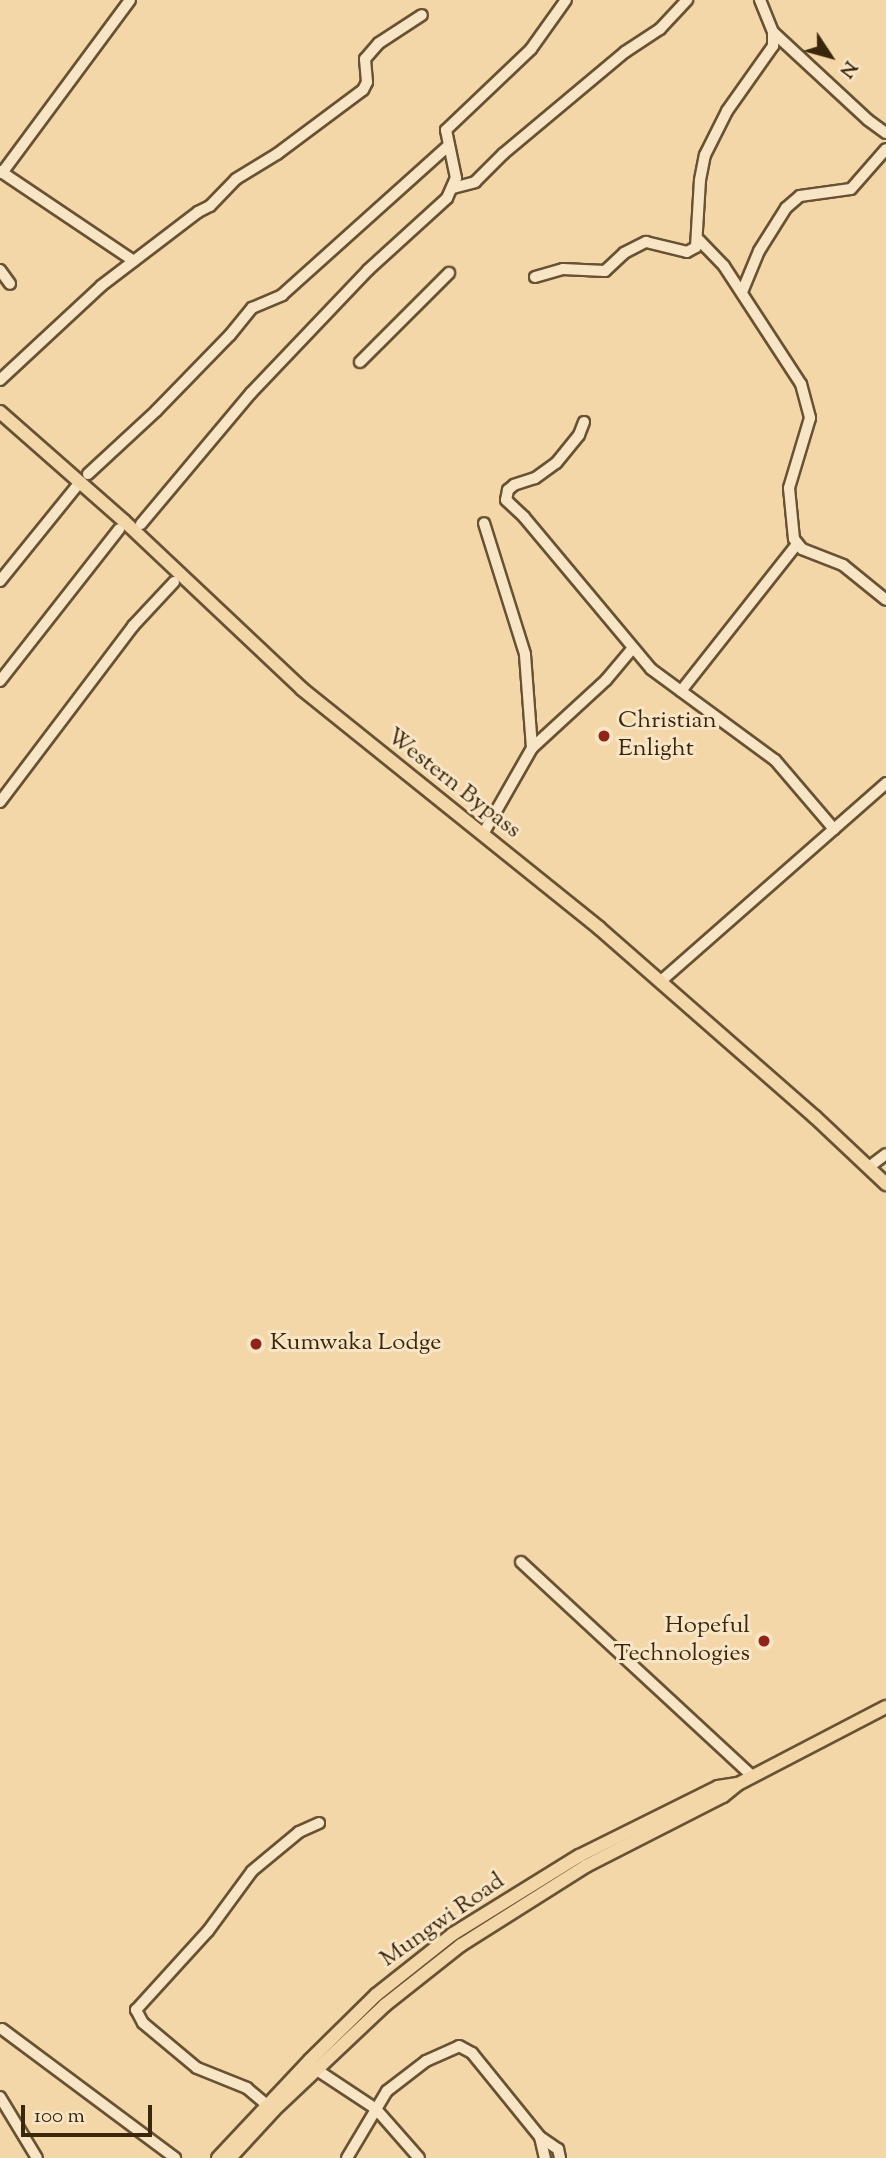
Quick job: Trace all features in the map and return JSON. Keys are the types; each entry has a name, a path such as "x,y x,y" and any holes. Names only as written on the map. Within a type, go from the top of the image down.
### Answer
{"main road":[{"name":"Western Bypass","path":"0,412 124,521 302,689 661,981 886,1184"},
{"name":"Mungwi Road","path":"230,2158 317,2070 413,1980 461,1945 586,1866 723,1796 752,1776 886,1707"},
{"name":"Mungwi Road","path":"218,2158 376,1995 453,1934 579,1856 718,1787 738,1784"}],"street":[{"path":"130,0 1,172 134,261"},
{"path":"141,524 251,393 368,270 447,198 456,177 446,130 531,49 566,0"},
{"path":"453,188 475,182 503,154 625,52 660,29 687,0"},
{"path":"535,277 563,270 605,271 624,253 646,242 687,251 696,247 699,240 700,180 705,155 727,111 768,58 773,46 773,32 760,0"},
{"path":"0,380 101,286 210,206 236,179 277,154 363,90 367,82 365,59 379,43 422,15"},
{"path":"773,32 868,120 886,133"},
{"path":"88,474 230,335 252,308 282,295 448,146"},
{"path":"742,292 759,251 786,208 800,196 851,189 886,149"},
{"path":"681,691 797,544 789,488 808,429 808,410 801,384 724,265 699,240"},
{"path":"0,270 10,284"},
{"path":"360,362 449,273"},
{"path":"584,422 579,435 556,463 535,478 514,485 508,490 506,500 562,562 651,669 746,736 775,760 834,829"},
{"path":"0,581 76,487"},
{"path":"484,523 525,654 532,748"},
{"path":"0,681 119,528"},
{"path":"797,544 844,565 886,600"},
{"path":"0,802 133,626 174,582"},
{"path":"482,834 532,748 606,680 632,649"},
{"path":"661,981 886,783"},
{"path":"869,1167 886,1154"},
{"path":"521,1562 752,1776"},
{"path":"267,2105 247,2088 197,2068 143,2023 136,2010 208,1931 252,1871 299,1832 318,1823"},
{"path":"2,2029 175,2158"},
{"path":"347,2158 387,2091 426,2061 450,2048 464,2047 472,2053 540,2137 558,2149 560,2158"},
{"path":"317,2070 376,2109 419,2158"},
{"path":"0,2097 37,2158"},
{"path":"540,2137 545,2158"}],"place":[{"name":"Christian Enlight","path":"604,736"},
{"name":"Kumwaka Lodge","path":"256,1344"},
{"name":"Hopeful Technologies","path":"764,1641"}]}
